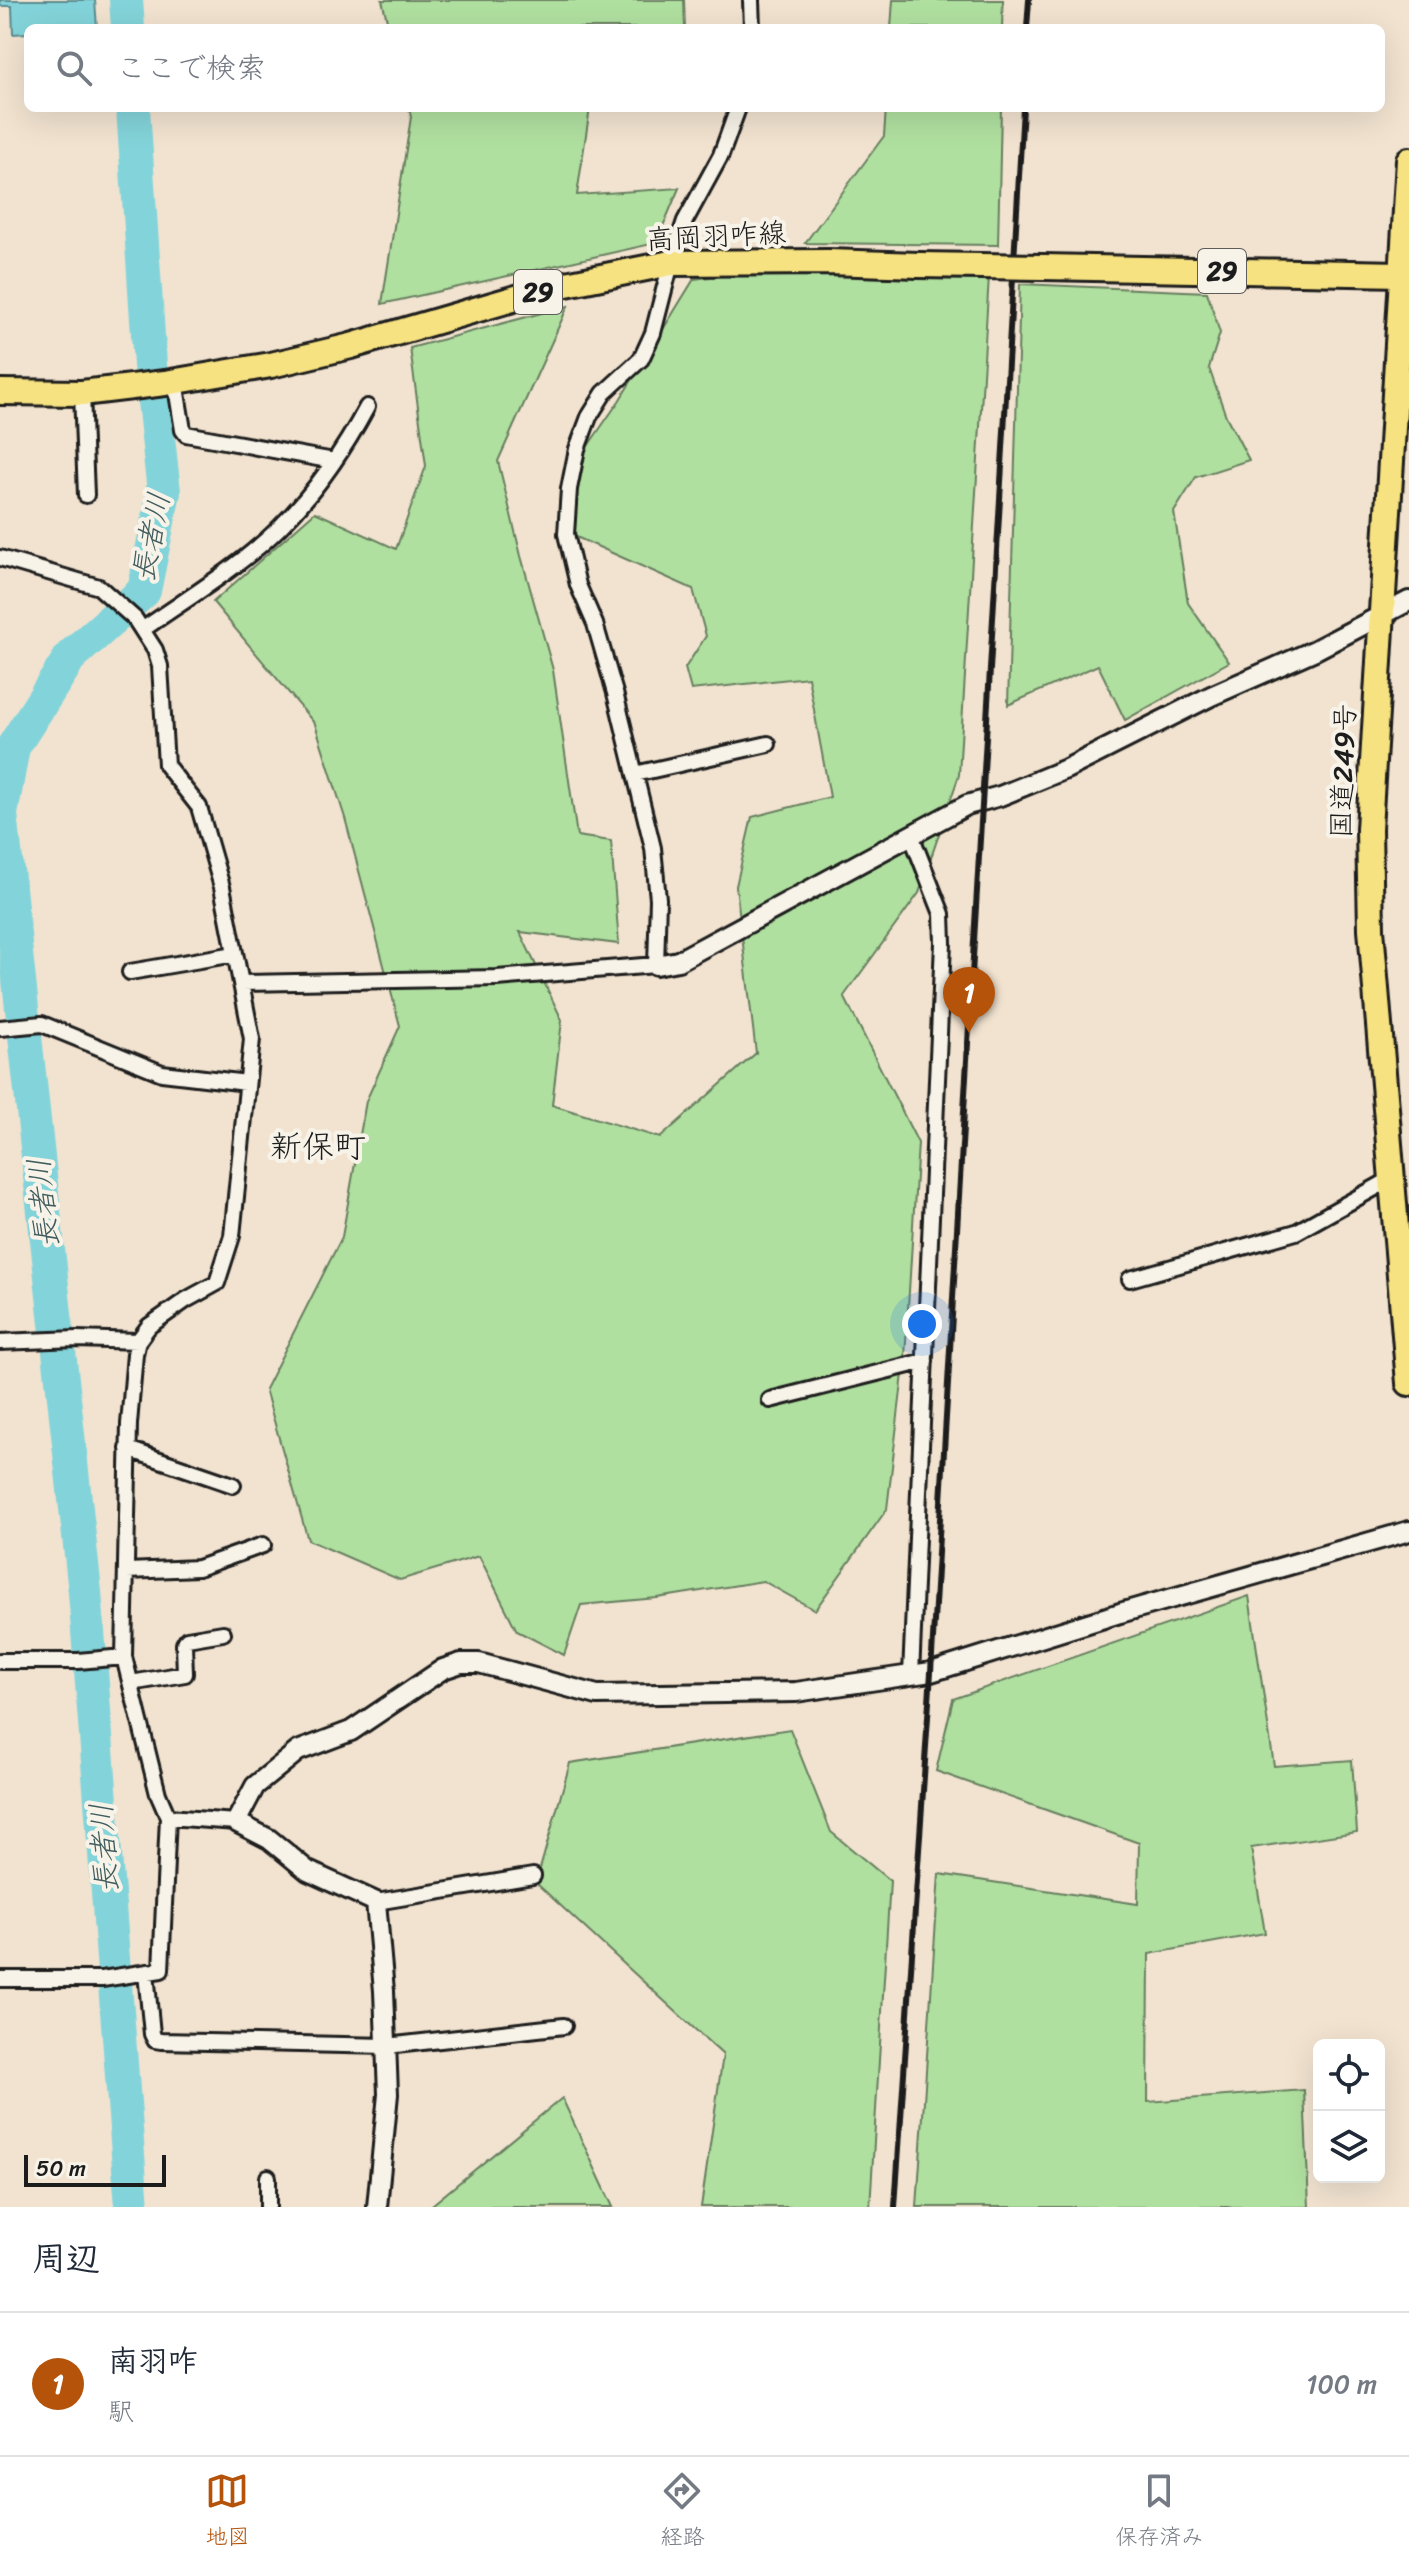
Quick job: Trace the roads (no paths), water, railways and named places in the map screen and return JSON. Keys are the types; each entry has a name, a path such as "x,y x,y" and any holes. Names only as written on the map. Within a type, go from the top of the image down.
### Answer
{"main road":[{"name":"国道249号","path":"1409,160 1369,829 1371,929 1391,1179 1404,1287 1409,1383"},
{"name":"高岡羽咋線","path":"0,392 82,393 271,365 561,285 671,263 828,262 1402,274"}],"street":[{"path":"751,0 752,24"},
{"path":"656,965 658,899 653,848 615,693 595,624 578,585 566,534 577,449 589,417 604,393 641,359 653,333 685,221 721,155 737,112"},
{"path":"170,382 186,434 334,461"},
{"path":"82,393 86,495"},
{"path":"139,625 241,560 281,526 351,438 367,407"},
{"path":"0,558 92,583 139,625 155,650 160,666 166,765 199,807 222,887 252,1039 232,1236 217,1283 149,1326 138,1341 128,1449 124,1657 158,1794 168,1817 161,1970 102,1979 0,1979"},
{"path":"242,983 497,978 678,961 967,805 1000,796 1066,769 1211,696 1315,650 1409,601"},
{"path":"635,774 768,744"},
{"path":"911,835 942,914 943,943 911,1675"},
{"path":"130,972 235,954"},
{"path":"2,1028 42,1024 162,1073 247,1083"},
{"path":"1130,1279 1296,1232 1391,1179"},
{"path":"0,1342 77,1339 138,1341"},
{"path":"770,1400 925,1361"},
{"path":"128,1449 233,1485"},
{"path":"236,1822 255,1786 298,1751 351,1731 443,1669 461,1663 479,1663 597,1695 796,1692 943,1668 1120,1613 1409,1531"},
{"path":"127,1571 198,1568 263,1545"},
{"path":"131,1683 185,1674 184,1644 187,1639 223,1633"},
{"path":"0,1661 78,1661 124,1657"},
{"path":"168,1817 236,1822 269,1839 308,1871 376,1902 533,1876"},
{"path":"376,1902 388,2094 377,2207"},
{"path":"140,1974 155,2040 387,2046 564,2026"},
{"path":"268,2177 268,2207"}],"water":[{"path":"0,0 95,0 97,24 24,24 24,33 13,34 12,6 0,6"}],"waterway":[{"name":"長者川","path":"126,0 128,24"},
{"name":"長者川","path":"132,2207 85,1592 1,814 13,747 71,656 144,591 164,492 150,365 133,112"}],"railway":[{"path":"1027,24 1029,0"},
{"path":"895,2207 931,1672 1023,112"}],"place":[{"name":"南羽咋","path":"969,1033"}],"district":[{"name":"新保町","path":"318,1146"}]}
